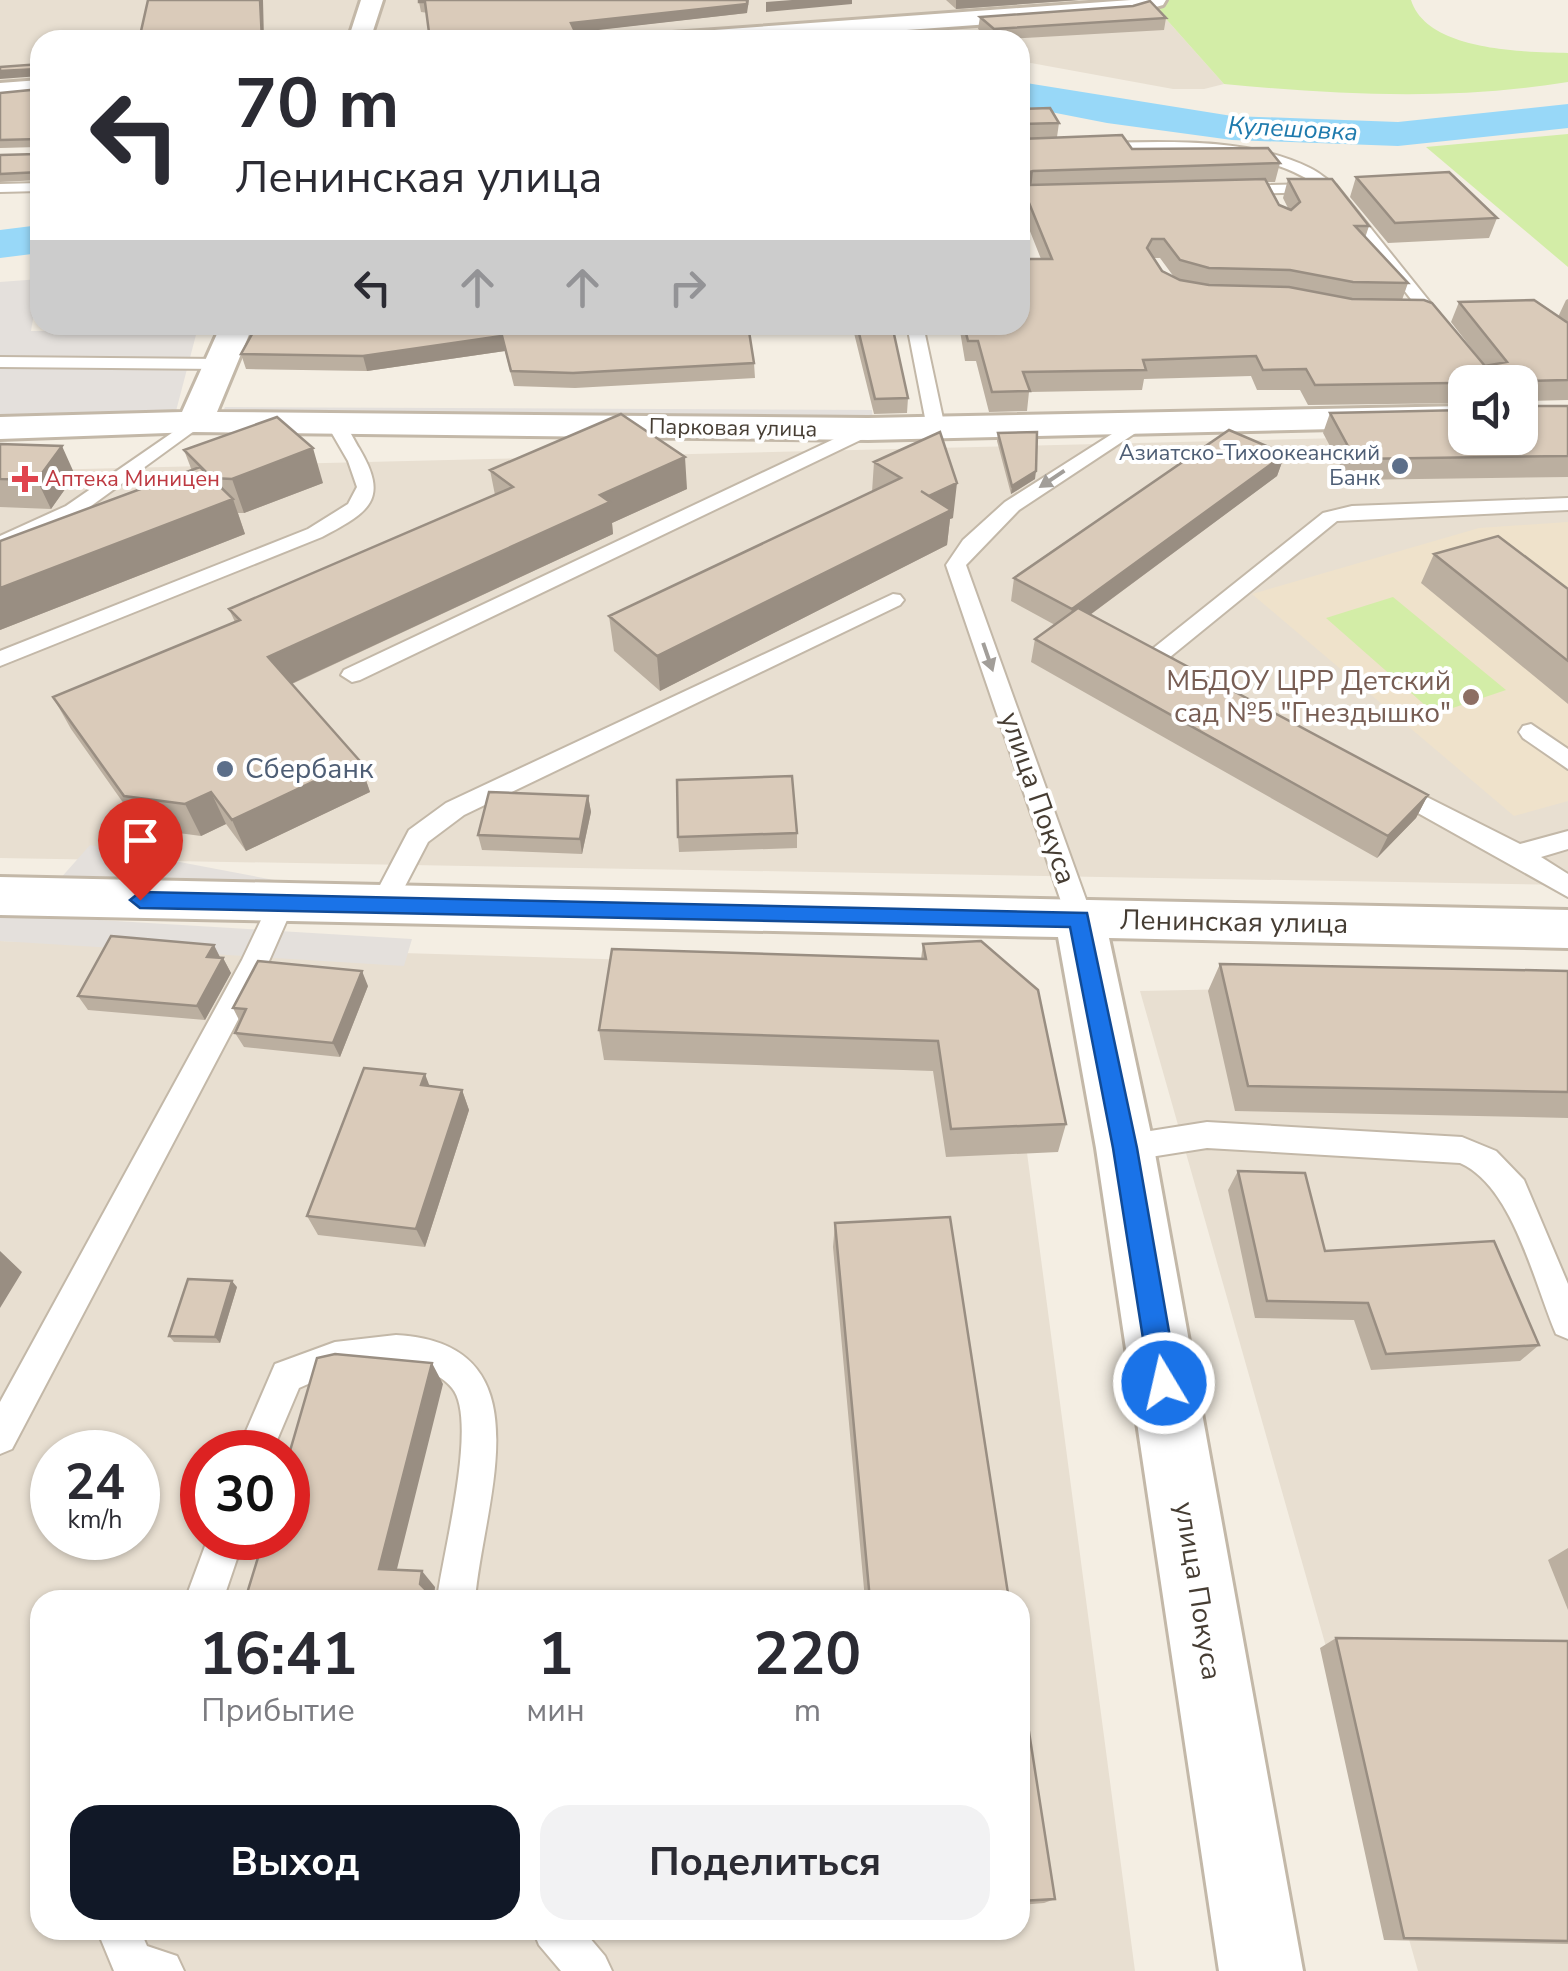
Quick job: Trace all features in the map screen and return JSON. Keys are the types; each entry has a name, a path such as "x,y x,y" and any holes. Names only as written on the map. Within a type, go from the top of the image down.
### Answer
{"street":[{"path":"362,30 372,0"},
{"path":"746,30 797,23 1131,7 1155,0"},
{"path":"0,90 30,88"},
{"path":"195,422 233,335"},
{"name":"Парковая улица","path":"0,428 195,422 868,430 1448,417"},
{"name":"Ленинская улица","path":"0,896 1568,929"},
{"name":"улица Покуса","path":"1080,919 1125,1148 1262,1971"}],"lane":[{"path":"1030,150 1128,147 1216,151 1294,166 1330,188 1420,312 1469,365"},
{"path":"0,188 30,186"},
{"path":"1210,191 1330,188"},
{"path":"1270,189 1269,197 1277,213"},
{"path":"1420,312 1448,310"},
{"path":"917,335 936,428"},
{"path":"0,362 220,364"},
{"path":"0,544 73,510 195,422"},
{"path":"0,659 356,513 367,494 368,478 336,423"},
{"name":"улица Покуса","path":"1080,919 956,565 969,543 1044,483 1134,426"},
{"path":"352,675 868,430"},
{"path":"1203,686 1168,668 1159,661 1159,654 1330,518 1352,512 1568,504"},
{"path":"382,906 418,836 455,809 893,600"},
{"path":"1531,732 1568,760"},
{"path":"1378,780 1518,854 1568,887"},
{"path":"1518,854 1568,840"},
{"path":"0,1438 255,961 281,904"},
{"path":"1125,1148 1206,1135 1462,1150 1485,1160 1513,1190 1568,1322"},
{"path":"265,1430 288,1376 326,1358 369,1348 424,1353 450,1361 474,1389 481,1435 458,1590"},
{"path":"208,1590 218,1560"},
{"path":"123,1940 134,1964 162,1971"},
{"path":"563,1940 590,1971"}],"shaded area":[{"path":"0,0 1160,0 1159,11 1224,84 1204,89 1173,89 1030,63 1030,30 30,30 30,146 0,148"},
{"path":"30,280 30,335 196,335 176,411 0,417 0,282"},
{"path":"225,407 872,410 873,421 220,417"},
{"path":"1568,433 1568,885 0,858 0,471 1448,435 1448,455 1538,455 1538,436"},
{"name":"МБДОУ ЦРР Детский сад №5 \"Гнездышко\"","path":"1568,522 1568,801 1514,816 1252,594 1479,528"},
{"path":"90,845 311,887 51,889"},
{"path":"0,914 412,939 404,966 0,941"},
{"path":"0,941 1003,971 1135,1971 0,1971"},
{"path":"1568,982 1568,1971 1418,1971 1140,991"}],"green space":[{"path":"1160,0 1411,0 1420,17 1456,39 1503,49 1568,53 1568,82 1439,94 1224,84 1159,11"},
{"path":"1568,134 1568,267 1426,147"},
{"path":"1393,597 1506,690 1435,714 1326,618"}],"building":[{"path":"148,0 260,0 262,30 141,30"},
{"path":"747,0 747,4 571,23 574,30 429,30 425,2 419,2"},
{"path":"1150,1 1166,18 994,29 980,17 1133,6"},
{"path":"30,65 30,69 0,71 0,67"},
{"path":"30,90 30,139 0,140 0,93"},
{"path":"1050,108 1059,123 1030,124 1030,109"},
{"path":"1122,135 1132,149 1268,148 1280,163 1033,171 1030,172 1030,139"},
{"path":"30,154 30,172 0,174 0,155"},
{"path":"1449,172 1497,218 1395,223 1356,177"},
{"path":"1265,179 1279,205 1291,210 1300,202 1288,179 1332,179 1369,226 1355,226 1408,283 1353,282 1290,270 1209,268 1180,260 1164,239 1152,239 1147,248 1162,271 1180,280 1209,285 1289,287 1352,299 1424,300 1432,303 1484,365 1448,365 1448,383 1315,385 1306,369 1263,370 1256,356 1143,360 1146,370 1023,372 1030,391 992,392 978,341 968,341 966,335 1030,335 1030,259 1052,259 1030,205 1030,185"},
{"path":"1534,300 1568,323 1568,380 1538,381 1538,365 1490,365 1507,362 1459,302"},
{"path":"251,335 750,335 754,363 573,373 511,371 502,336 363,356 241,354"},
{"path":"859,335 894,335 908,398 875,399"},
{"path":"1538,406 1568,406 1568,456 1355,459 1330,413 1448,410 1448,455 1538,455"},
{"path":"621,414 685,457 600,495 610,502 268,657 359,760 232,820 211,792 185,804 124,796 53,697 240,620 229,609 513,487 490,470"},
{"path":"277,417 313,448 232,479 212,478 184,450"},
{"path":"1229,430 1285,454 1072,609 1014,578"},
{"path":"940,432 957,483 929,496 921,491 951,510 657,656 609,616 901,478 874,462"},
{"path":"1037,432 1036,471 1012,486 998,433"},
{"path":"0,444 62,446 37,480 0,479"},
{"path":"200,467 233,499 0,588 0,541"},
{"path":"1498,536 1568,589 1568,661 1434,554"},
{"path":"1078,608 1428,795 1388,836 1035,639"},
{"path":"792,776 797,833 678,837 677,780"},
{"path":"489,792 588,796 580,839 478,835"},
{"path":"111,936 214,945 207,957 223,958 197,1006 78,996"},
{"path":"981,941 1038,990 1066,1124 951,1129 938,1041 599,1030 612,949 926,959 923,944"},
{"path":"258,961 362,971 333,1043 235,1033 246,1009 233,1008"},
{"path":"1220,964 1568,971 1568,1092 1248,1086"},
{"path":"364,1068 425,1074 421,1085 462,1090 416,1229 307,1216"},
{"path":"1238,1171 1305,1173 1325,1251 1494,1241 1539,1345 1386,1354 1368,1303 1267,1301"},
{"path":"950,1217 1007,1590 869,1590 835,1223"},
{"path":"188,1279 232,1281 215,1337 169,1336"},
{"path":"335,1354 432,1363 379,1569 422,1571 420,1584 425,1590 248,1590 257,1560 310,1560 310,1430 296,1430 317,1358"},
{"path":"1336,1638 1568,1641 1568,1941 1404,1938"},
{"path":"1030,1738 1055,1899 1030,1900"}],"waterway":[{"name":"Кулешовка","path":"1030,96 1232,128 1398,134 1568,116"},
{"name":"Кулешовка","path":"0,244 30,240"}],"place":[{"name":"Азиатско-Тихоокеанский Банк","path":"1400,466"},
{"name":"Аптека Миницен","path":"25,479"},
{"name":"МБДОУ ЦРР Детский сад №5 \"Гнездышко\"","path":"1471,697"},
{"name":"Сбербанк","path":"225,769"}],"route":[{"path":"140,900 1080,919 1125,1148 1164,1383"}]}
